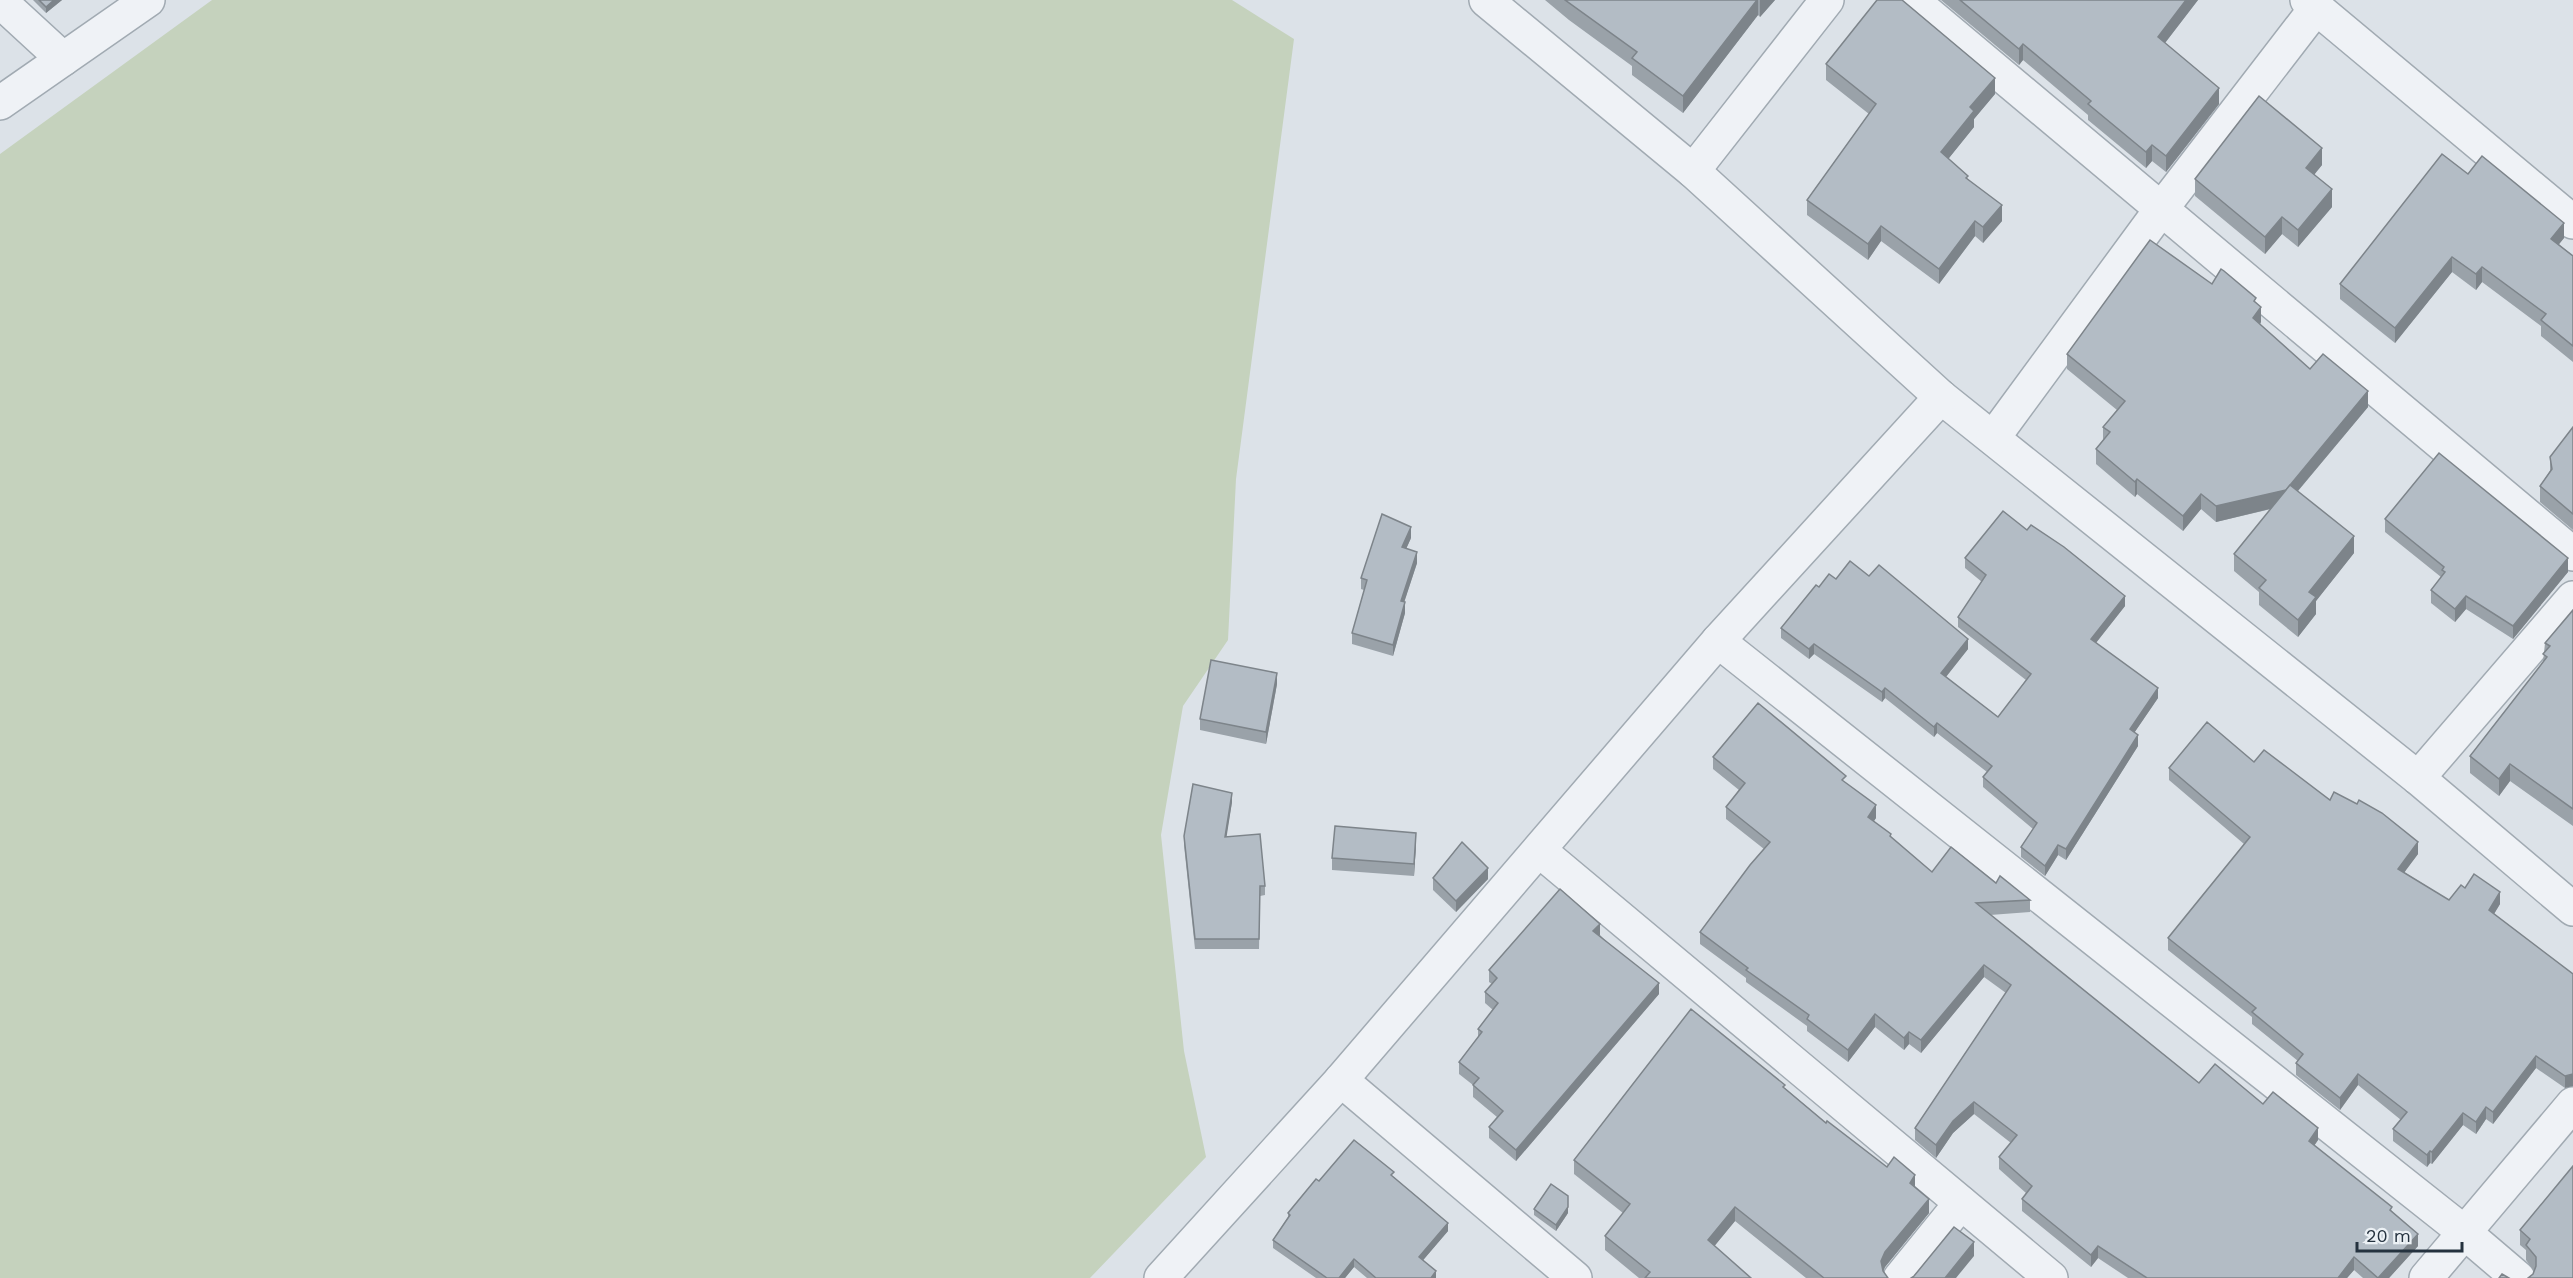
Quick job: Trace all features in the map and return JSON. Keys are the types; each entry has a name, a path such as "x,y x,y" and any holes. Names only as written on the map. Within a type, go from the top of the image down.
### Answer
{"street":[{"path":"0,103 148,0"},
{"path":"1486,0 1693,171 1941,397 2418,778 2573,909"},
{"path":"1693,171 1827,0"},
{"path":"1912,0 2573,554"},
{"path":"0,1 63,59"},
{"path":"1993,438 2312,4 2573,222"},
{"path":"1161,1278 1341,1080 1718,641 1941,397"},
{"path":"2418,778 2573,598"},
{"path":"1718,641 2464,1232 2518,1278"},
{"path":"1540,850 2051,1278"},
{"path":"1341,1080 1575,1278"},
{"path":"2426,1278 2573,1104"},
{"path":"1900,1278 1961,1203"}],"green space":[{"path":"212,0 1232,0 1294,39 1236,479 1228,640 1183,706 1161,835 1184,1051 1206,1157 1090,1278 0,1278 0,154"}],"building":[{"path":"39,0 54,0 46,7"},
{"path":"1565,0 1757,0 1683,96 1632,58 1637,52"},
{"path":"1877,0 1902,0 1995,78 1970,107 1974,111 1941,152 1968,176 1966,178 2002,205 1983,227 1975,221 1939,269 1881,226 1868,244 1807,200 1876,104 1826,64"},
{"path":"1960,0 2186,0 2158,37 2219,88 2166,156 2152,145 2146,152 2088,104 2091,101 2023,44 2019,49"},
{"path":"2259,96 2322,148 2306,168 2332,189 2298,230 2282,217 2265,237 2195,179"},
{"path":"2442,154 2468,174 2482,156 2564,223 2551,239 2573,256 2573,346 2541,320 2546,314 2482,267 2476,274 2452,257 2395,328 2340,284"},
{"path":"2150,240 2212,284 2221,269 2224,271 2256,298 2254,301 2261,307 2253,318 2310,369 2323,354 2368,391 2286,490 2216,506 2201,494 2183,516 2137,479 2135,482 2096,449 2110,432 2103,427 2125,401 2067,354"},
{"path":"2573,427 2573,514 2540,486 2552,469 2550,457"},
{"path":"2439,453 2568,558 2513,626 2466,596 2455,609 2431,590 2445,572 2442,570 2444,567 2385,519"},
{"path":"2290,485 2354,536 2309,592 2316,597 2298,620 2259,588 2266,580 2234,554"},
{"path":"2003,511 2027,530 2031,525 2064,547 2125,596 2091,639 2158,688 2130,729 2138,735 2066,849 2058,845 2045,866 2021,847 2037,823 1983,777 1992,766 1937,723 1934,727 1885,688 1882,692 1814,644 1809,649 1781,628 1816,585 1819,587 1829,574 1836,579 1850,561 1869,576 1879,565 1968,639 1941,673 1998,717 2031,674 1958,617 1986,575 1965,558"},
{"path":"1382,514 1411,527 1402,547 1417,552 1401,601 1405,602 1393,645 1352,633 1367,580 1361,578"},
{"path":"2573,610 2573,809 2510,764 2499,779 2470,756 2547,657 2543,654 2550,646 2545,643"},
{"path":"1211,660 1277,673 1266,732 1200,719"},
{"path":"1758,703 1846,776 1842,780 1876,805 1868,817 1891,834 1890,836 1932,872 1951,847 1996,883 2000,876 2030,900 1976,903 2199,1083 2215,1064 2263,1104 2273,1092 2318,1128 2309,1141 2392,1207 2390,1210 2418,1234 2378,1278 2354,1257 2338,1278 2147,1278 2098,1246 2091,1255 2022,1199 2032,1186 1999,1157 2017,1135 1974,1102 1953,1121 1936,1145 1915,1128 2011,985 1984,965 1921,1040 1909,1032 1904,1038 1875,1014 1848,1050 1807,1019 1809,1015 1746,970 1748,968 1700,932 1770,842 1726,807 1745,783 1713,757"},
{"path":"2207,722 2254,762 2264,750 2330,800 2334,792 2357,804 2359,800 2382,813 2418,842 2398,869 2449,900 2461,885 2465,888 2474,874 2500,892 2489,910 2573,974 2573,1074 2565,1076 2536,1056 2493,1112 2486,1107 2476,1122 2463,1113 2432,1152 2430,1151 2427,1155 2393,1129 2407,1112 2358,1074 2340,1098 2296,1063 2303,1054 2252,1012 2256,1008 2168,938 2250,837 2169,768"},
{"path":"1193,784 1232,793 1225,837 1260,834 1265,886 1260,886 1259,939 1195,939 1184,836"},
{"path":"1335,826 1416,833 1414,864 1332,858"},
{"path":"1462,842 1488,868 1456,901 1433,878"},
{"path":"1560,889 1600,924 1593,931 1659,983 1516,1150 1489,1127 1503,1111 1473,1085 1479,1078 1459,1062 1482,1032 1478,1029 1498,1003 1485,992 1497,978 1489,970"},
{"path":"1691,1009 1785,1085 1783,1087 1826,1123 1827,1121 1887,1167 1894,1157 1915,1175 1910,1183 1929,1199 1885,1252 1881,1261 1883,1271 1888,1278 1824,1278 1735,1207 1708,1240 1751,1278 1645,1278 1650,1272 1605,1236 1630,1204 1574,1160"},
{"path":"1354,1140 1394,1172 1391,1175 1448,1223 1419,1257 1436,1271 1431,1278 1376,1278 1354,1259 1339,1278 1327,1278 1273,1240 1290,1215 1288,1213 1316,1179 1319,1181"},
{"path":"2573,1166 2573,1278 2528,1278 2533,1274 2536,1257 2526,1245 2530,1239 2520,1230"},
{"path":"1551,1184 1568,1196 1568,1207 1556,1225 1534,1209"},
{"path":"1954,1227 1974,1242 1945,1278 1911,1278 1914,1276"}]}
